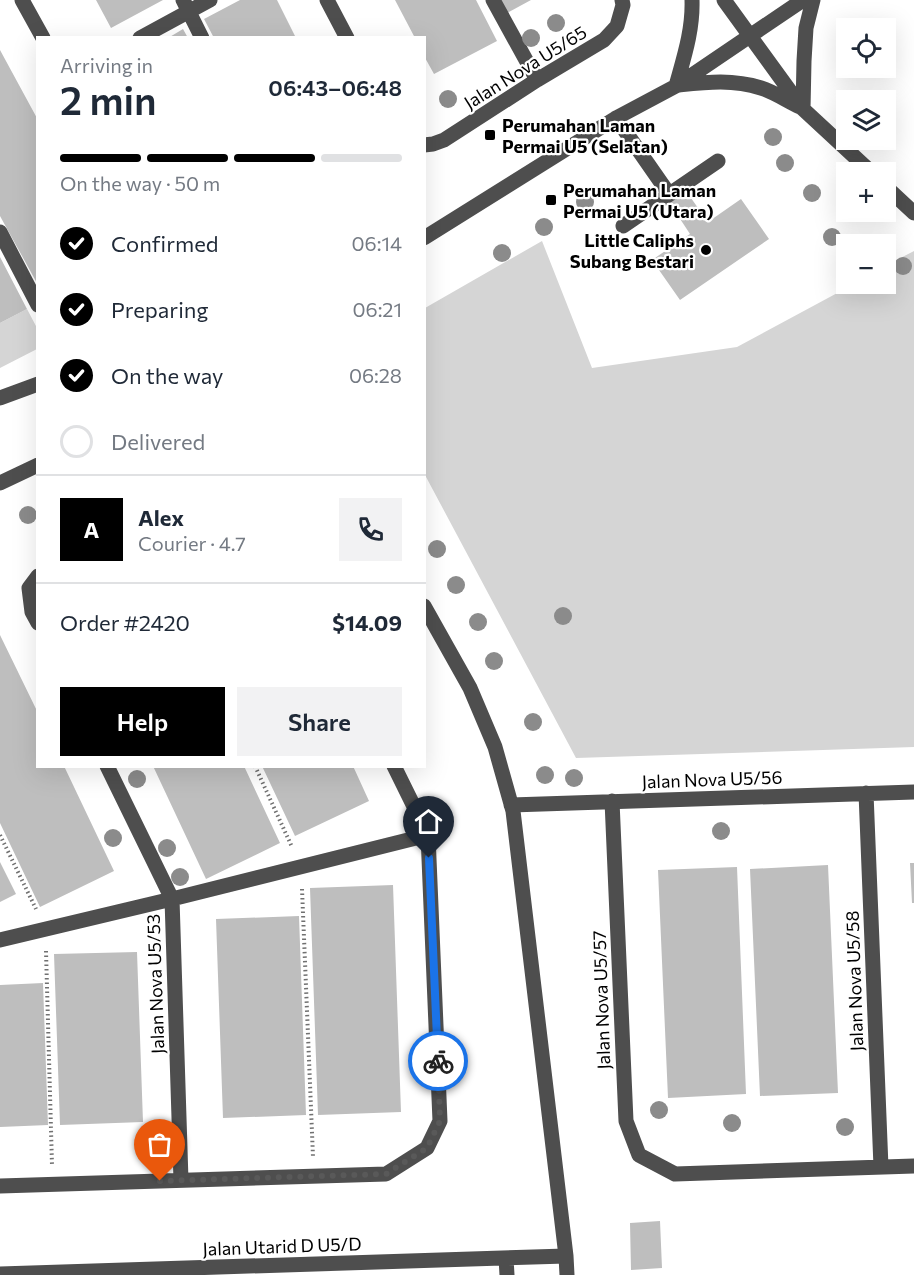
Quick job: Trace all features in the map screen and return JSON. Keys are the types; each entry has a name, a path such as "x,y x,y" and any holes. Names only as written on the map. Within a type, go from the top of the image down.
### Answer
{"street":[{"path":"22,0 42,36"},
{"path":"143,36 186,6 210,0"},
{"path":"327,0 346,36"},
{"path":"493,0 537,80"},
{"name":"Jalan Nova U5/65","path":"426,145 444,140 604,40 617,26 622,0"},
{"path":"676,86 690,35 692,0"},
{"path":"724,0 803,109 860,162"},
{"path":"426,237 616,118 676,86 803,0"},
{"path":"803,109 806,28 813,0"},
{"path":"186,6 201,36"},
{"path":"676,86 712,81 735,82 763,88 803,109"},
{"path":"616,118 669,194"},
{"path":"623,226 718,161"},
{"path":"896,196 914,213"},
{"path":"0,232 36,301"},
{"path":"0,398 36,385"},
{"path":"0,483 36,466"},
{"path":"35,618 29,588 36,579"},
{"path":"426,610 470,688 495,747 511,805 567,1275"},
{"name":"Jalan Nova U5/53","path":"108,768 172,899 181,1180"},
{"path":"0,1186 386,1174 427,1148 440,1121 428,835 395,768"},
{"name":"Jalan Nova U5/56","path":"511,805 914,792"},
{"name":"Jalan Nova U5/58","path":"866,793 881,1167"},
{"name":"Jalan Nova U5/57","path":"612,801 626,1121 639,1155 675,1174 881,1167"},
{"path":"0,940 428,835"},
{"path":"881,1167 914,1166"},
{"name":"Jalan Utarid D U5/D","path":"0,1274 331,1269 566,1256"},
{"path":"506,1258 507,1275"}],"path":[{"path":"256,768 301,867 314,1176"},
{"path":"0,835 45,929 53,1184"}],"shaded area":[{"path":"542,241 592,368 737,347 836,294 896,294 896,260 914,251 914,747 576,758 426,477 426,307"},
{"path":"27,309 36,326 36,350 0,368 0,323"}],"building":[{"path":"96,0 163,0 111,28"},
{"path":"240,0 277,0 295,36 213,36 204,19"},
{"path":"395,0 476,0 497,41 434,74 426,60 426,36 414,36"},
{"path":"500,0 531,0 507,13"},
{"path":"183,29 187,36 171,36"},
{"path":"0,50 36,116 36,281 0,216"},
{"path":"686,191 708,222 741,199 769,239 680,300 652,260 690,234 669,202"},
{"path":"0,257 27,309 0,323"},
{"path":"0,635 36,709 36,768 65,768 114,871 40,907 0,823"},
{"path":"154,768 245,768 280,843 206,879"},
{"path":"263,768 354,768 369,801 295,836"},
{"path":"0,862 16,894 0,902"},
{"path":"910,863 914,863 914,903 912,903"},
{"path":"828,865 838,1093 760,1096 750,869"},
{"path":"737,867 746,1094 668,1098 658,870"},
{"path":"393,885 401,1112 318,1115 310,888"},
{"path":"299,916 306,1115 223,1118 216,919"},
{"path":"137,952 143,1122 60,1125 54,954"},
{"path":"43,983 48,1125 0,1127 0,985"},
{"path":"660,1221 662,1268 631,1270 630,1223"}],"way so far":[{"path":"160,1181 386,1174 427,1148 440,1121 438,1061"}],"place":[{"name":"Perumahan Laman Permai U5 (Selatan)","path":"490,135"},
{"name":"Perumahan Laman Permai U5 (Utara)","path":"551,200"},
{"name":"Little Caliphs Subang Bestari","path":"706,250"}],"route":[{"path":"429,858 438,1061"}]}
